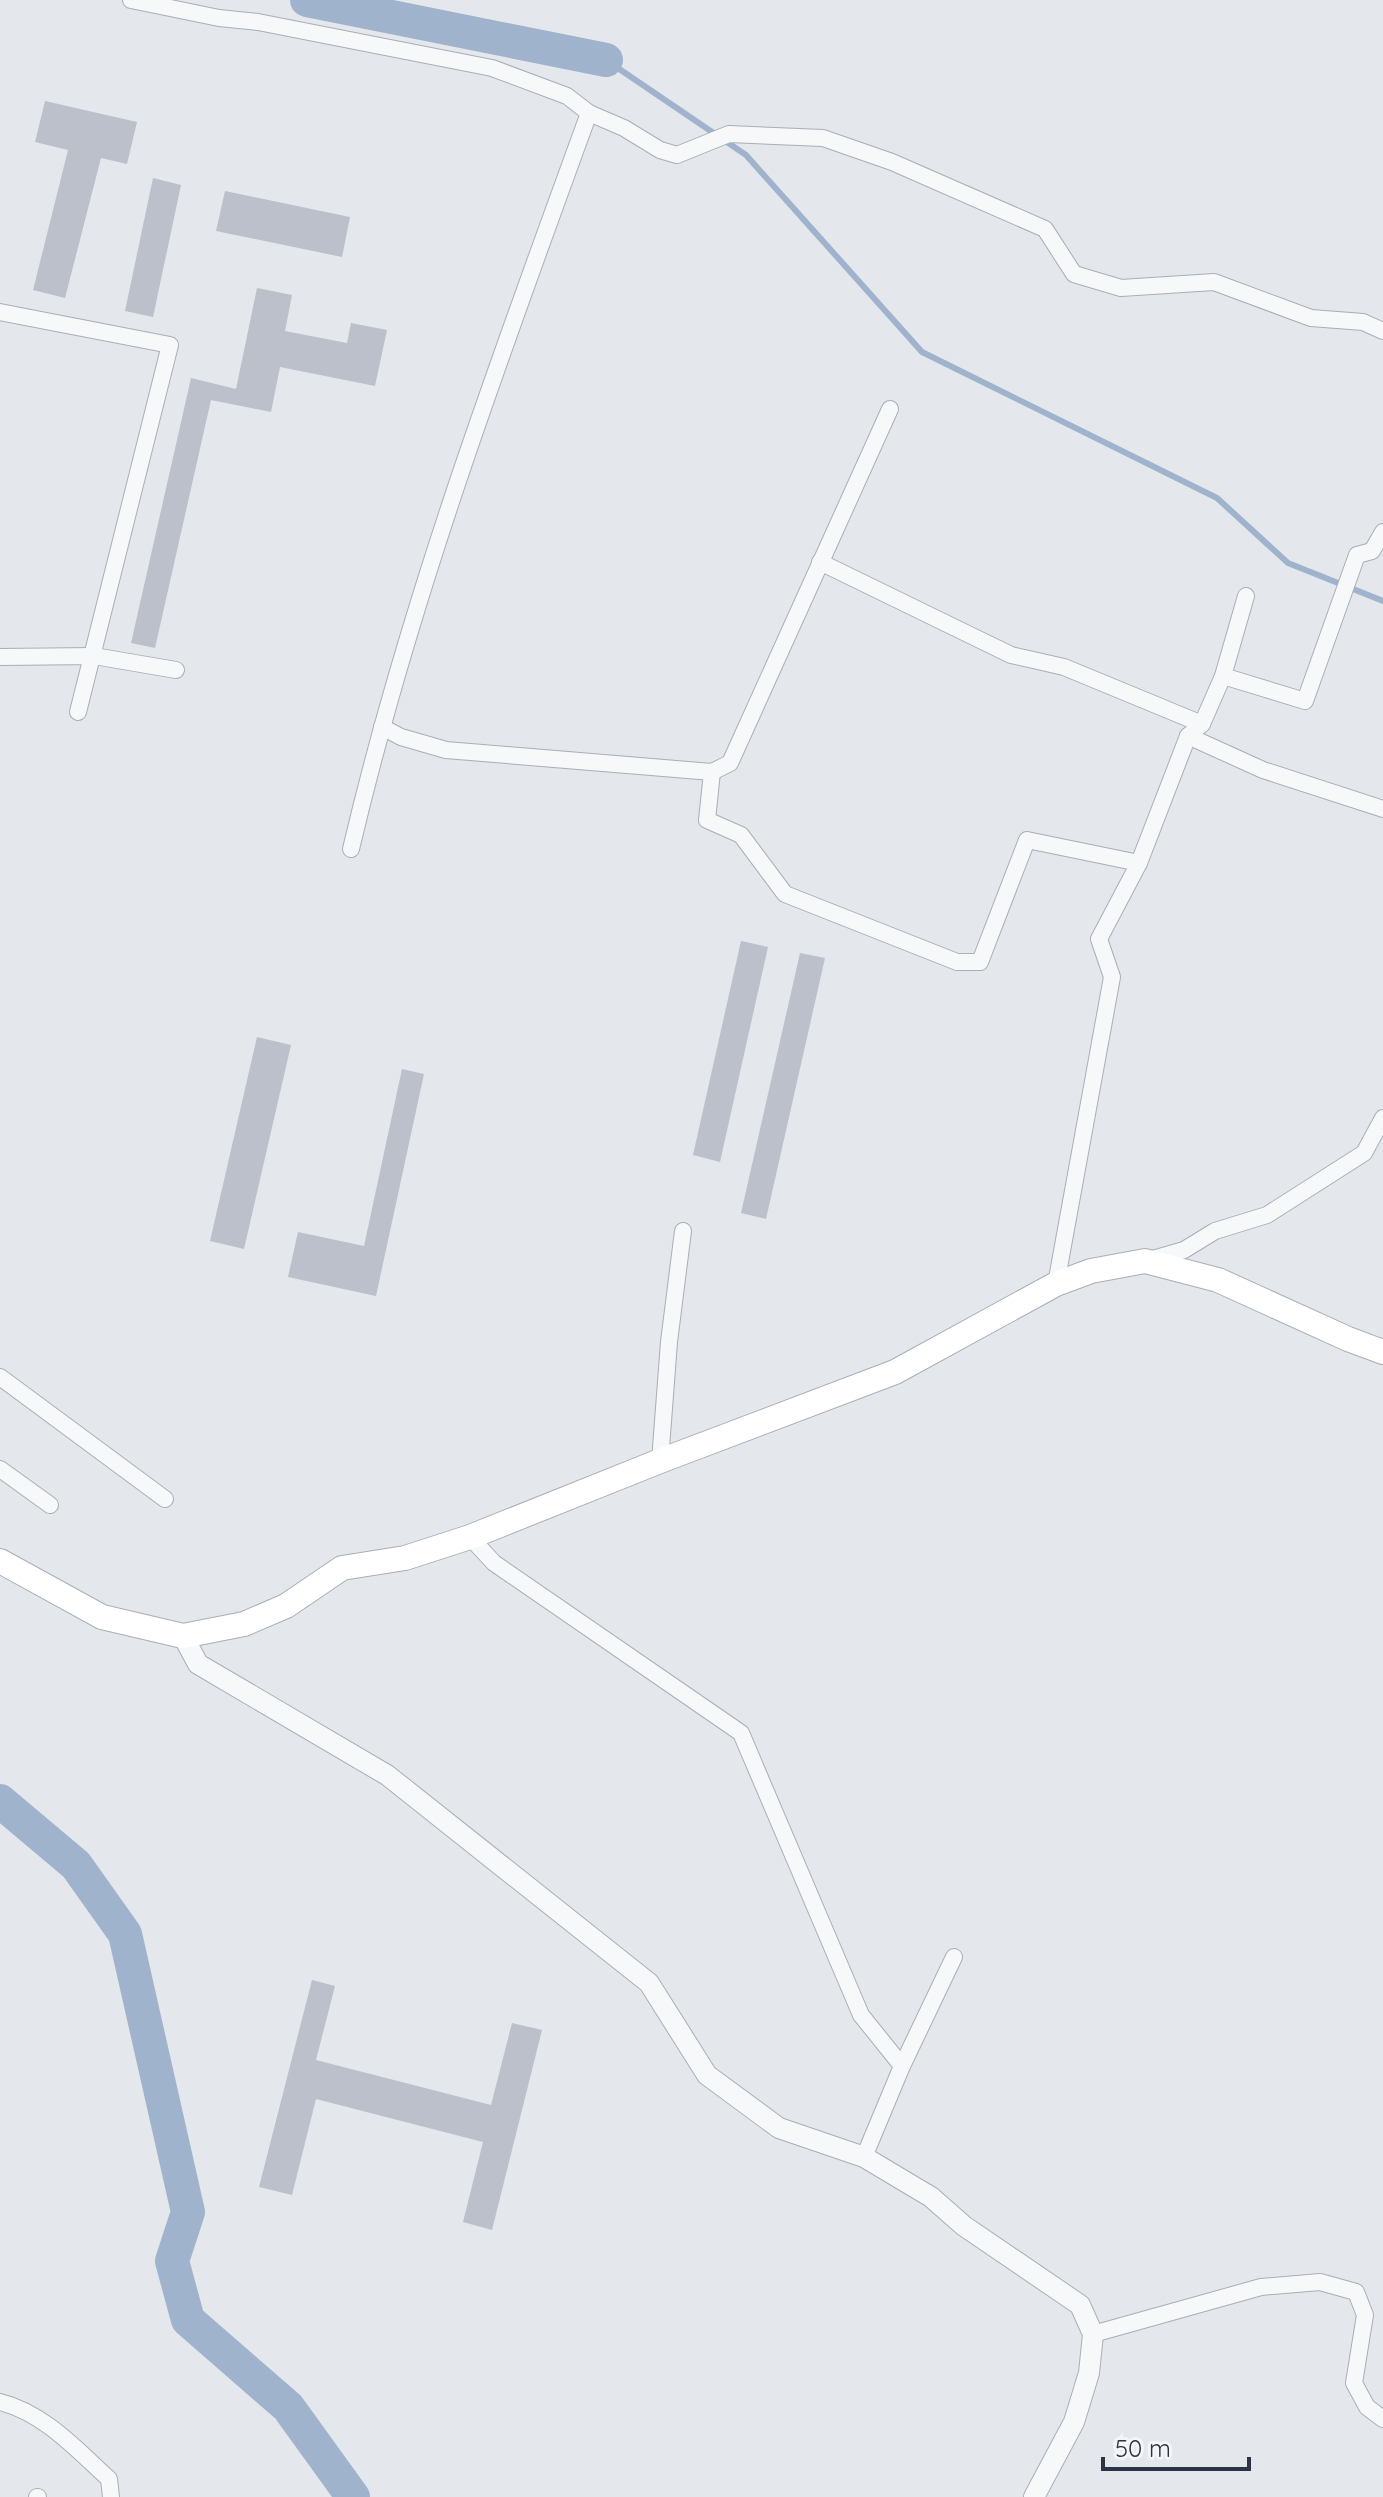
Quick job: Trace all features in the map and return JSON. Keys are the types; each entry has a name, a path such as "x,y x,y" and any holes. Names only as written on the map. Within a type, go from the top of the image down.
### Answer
{"main road":[{"path":"0,1561 102,1617 183,1636 244,1624 286,1606 342,1568 405,1558 470,1537 895,1372 1056,1284 1091,1271 1145,1261 1218,1280 1383,1352"}],"street":[{"path":"131,0 492,68 567,96 589,113 624,128 660,150 677,155 729,134 823,138 892,162 1045,229 1074,274 1121,288 1214,282 1311,318 1363,322 1383,331"},
{"path":"351,849 413,622 483,407 589,113"},
{"path":"0,312 170,345 78,712"},
{"path":"382,727 425,746 446,750 712,772 730,763 890,409"},
{"path":"1223,676 1305,701 1357,555 1372,551 1383,532"},
{"path":"820,562 1011,655 1064,667 1202,724"},
{"path":"1056,1284 1112,977 1099,939 1139,863 1188,736 1202,724 1223,676 1246,596"},
{"path":"0,657 94,656 176,670"},
{"path":"1188,736 1263,770 1383,809"},
{"path":"712,772 707,820 741,835 785,894 957,962 980,962 1027,840 1139,863"},
{"path":"1145,1261 1184,1250 1215,1231 1267,1215 1364,1153 1383,1118"},
{"path":"660,1461 669,1342 683,1231"},
{"path":"0,1377 165,1499"},
{"path":"0,1469 50,1505"},
{"path":"470,1537 494,1563 741,1733 861,2015 902,2066"},
{"path":"183,1636 198,1664 387,1775 649,1983 707,2075 779,2128 864,2157 931,2197 964,2226 1080,2305 1093,2334 1089,2373 1074,2422 1034,2497"},
{"path":"864,2157 902,2066 954,1957"},
{"path":"1093,2334 1261,2287 1320,2282 1356,2292 1365,2315 1354,2383 1367,2407 1383,2419"},
{"path":"0,2402 21,2407 49,2425 109,2479 111,2497"}],"building":[{"path":"45,101 137,122 127,164 101,158 65,298 33,290 68,150 35,142"},
{"path":"153,178 181,185 153,317 125,311"},
{"path":"225,191 350,217 342,257 216,231"},
{"path":"257,288 292,295 285,331 347,343 351,323 387,330 375,386 280,367 271,412 211,400 155,648 131,643 191,378 236,389"},
{"path":"741,941 768,947 720,1162 693,1155"},
{"path":"800,953 825,958 766,1219 741,1213"},
{"path":"257,1037 291,1045 244,1249 210,1241"},
{"path":"402,1069 424,1074 376,1296 288,1277 298,1232 364,1246"},
{"path":"312,1980 335,1986 316,2060 491,2105 512,2023 542,2030 492,2230 463,2222 483,2142 316,2099 292,2195 259,2187"}],"waterway":[{"path":"307,0 606,60"},
{"path":"606,60 746,155 922,352 1217,498 1288,563 1383,601"},
{"path":"0,1801 76,1865 125,1934 188,2212 172,2261 188,2320 288,2407 353,2497"}]}
